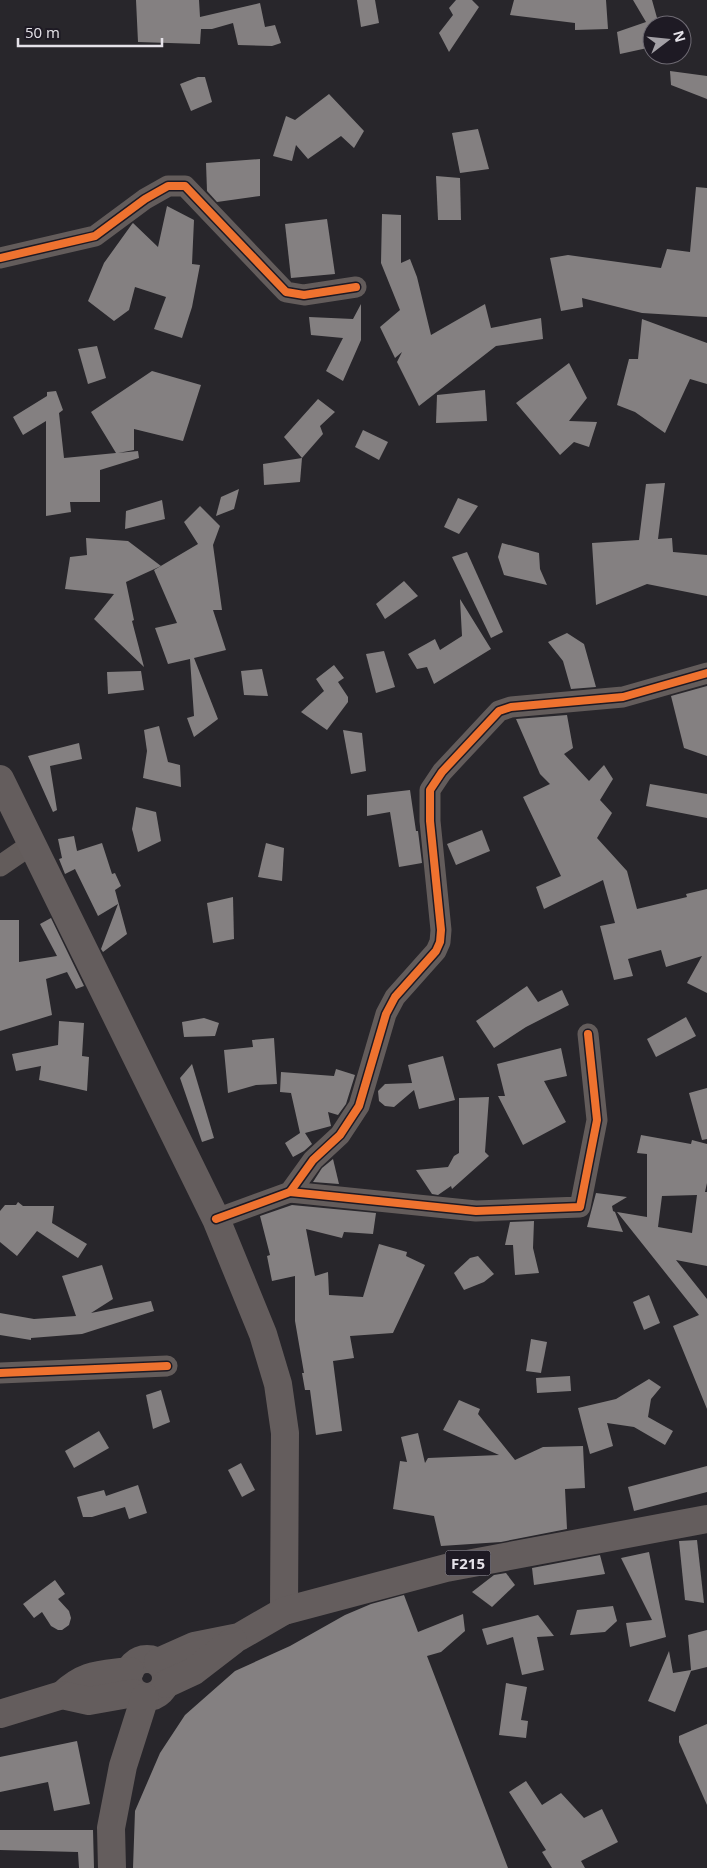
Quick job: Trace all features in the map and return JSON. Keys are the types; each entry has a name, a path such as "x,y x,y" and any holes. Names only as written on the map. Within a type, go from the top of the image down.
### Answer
{"main road":[{"path":"0,779 216,1219 263,1334 278,1384 285,1433 284,1612"},
{"name":"F215","path":"0,1714 62,1696 74,1684 86,1677 147,1681 194,1646 238,1637 284,1612 446,1568 707,1519"},
{"path":"112,1868 111,1828 123,1766 147,1681"}],"street":[{"path":"0,258 95,236 144,200 168,186 184,186 286,292 304,295 356,287"},
{"path":"290,1192 313,1160 340,1135 359,1106 386,1014 395,997 436,951 440,942 442,930 430,820 430,790 442,772 499,711 510,707 622,697 707,673"},
{"path":"0,866 32,844"},
{"path":"216,1219 290,1192 476,1210 580,1207 597,1120 588,1034"},
{"path":"0,1373 167,1366"}],"building":[{"path":"136,0 199,0 200,17 260,3 265,27 275,25 281,43 272,46 238,45 233,23 212,29 201,29 200,44 138,42"},
{"path":"357,0 375,0 379,23 361,27"},
{"path":"456,0 472,0 479,7 449,52 439,33 453,15 449,8"},
{"path":"514,0 606,0 608,29 575,30 575,23 510,15"},
{"path":"633,0 652,0 656,15 642,15"},
{"path":"642,23 642,49 620,54 617,32"},
{"path":"670,71 707,76 707,99 671,85"},
{"path":"198,77 205,77 212,102 191,111 180,84"},
{"path":"329,94 364,131 354,148 341,136 308,159 296,145 292,161 273,156 286,116 295,120"},
{"path":"478,129 489,169 460,173 452,133"},
{"path":"260,159 260,196 217,202 207,191 206,163"},
{"path":"436,176 460,178 461,220 438,220"},
{"path":"696,187 707,188 707,317 642,313 582,298 583,307 561,311 550,258 568,255 661,268 667,249 690,252"},
{"path":"167,206 194,220 192,264 200,265 192,307 182,338 154,329 166,297 135,287 129,310 114,321 88,301 104,263 133,223 158,247"},
{"path":"382,214 401,215 401,263 410,259 417,277 431,335 485,304 491,328 541,318 543,339 496,346 419,406 397,362 402,352 395,358 380,327 400,310 381,263"},
{"path":"327,219 335,274 291,278 285,224"},
{"path":"361,304 361,340 343,381 326,371 343,338 311,335 309,317 353,319"},
{"path":"642,319 707,343 707,384 690,379 665,433 635,412 617,405 629,359 638,359"},
{"path":"97,346 106,378 88,384 78,349"},
{"path":"569,363 587,398 569,421 597,422 589,447 574,442 560,455 516,403"},
{"path":"152,371 201,385 183,441 134,429 134,450 118,453 138,451 139,458 100,470 100,502 70,502 71,512 46,516 46,421 23,435 13,417 47,396 47,392 56,391 63,410 59,413 64,458 116,453 91,412"},
{"path":"485,390 487,421 436,423 437,395"},
{"path":"318,399 335,412 320,426 323,434 302,458 284,437"},
{"path":"363,430 388,442 379,460 355,447"},
{"path":"302,458 300,482 264,485 263,464"},
{"path":"665,483 658,539 672,538 673,552 707,555 707,596 647,584 596,605 592,543 639,540 646,484"},
{"path":"239,489 234,509 216,516 221,497"},
{"path":"458,498 478,506 459,534 444,527"},
{"path":"162,500 165,519 125,529 126,511"},
{"path":"200,506 220,526 213,545 222,610 213,610 226,650 194,658 218,719 194,737 187,718 194,716 190,659 168,664 155,628 177,623 154,570 198,544 184,522"},
{"path":"86,538 128,541 161,566 126,582 134,620 132,621 144,667 94,619 114,594 65,589 70,557 87,555"},
{"path":"502,543 539,553 540,569 547,585 504,575 498,557"},
{"path":"467,552 503,632 491,638 452,557"},
{"path":"404,581 418,596 385,619 376,604"},
{"path":"460,599 491,649 434,684 427,667 417,669 408,654 435,639 440,650 462,636"},
{"path":"567,633 584,644 596,687 571,689 563,661 548,642"},
{"path":"384,651 395,687 376,693 366,654"},
{"path":"334,665 344,678 338,682 348,697 348,702 327,730 301,712 324,691 316,679"},
{"path":"262,669 268,696 244,695 241,671"},
{"path":"141,671 144,690 108,694 107,672"},
{"path":"707,686 707,756 684,748 671,696"},
{"path":"567,715 573,748 564,754 589,781 604,765 613,779 600,800 612,813 597,838 627,871 637,909 687,897 686,894 707,889 707,993 687,983 702,956 666,967 661,950 628,959 633,976 614,980 600,926 615,923 603,880 544,909 536,887 561,876 523,797 550,784 540,774 516,719"},
{"path":"159,726 168,762 180,765 181,787 143,778 147,751 144,730"},
{"path":"343,730 362,733 366,771 351,774"},
{"path":"79,743 82,759 50,766 57,810 53,812 28,756"},
{"path":"650,784 707,794 707,818 646,806"},
{"path":"410,790 422,863 399,867 390,812 367,816 367,795"},
{"path":"136,807 156,812 161,841 138,852 132,829"},
{"path":"482,830 490,851 456,865 447,844"},
{"path":"74,836 77,851 102,843 112,874 115,873 121,886 115,890 127,934 103,952 101,949 118,904 98,916 75,869 65,874 59,859 62,858 58,839"},
{"path":"266,843 284,848 282,881 258,877"},
{"path":"233,897 234,939 213,943 207,903"},
{"path":"51,918 84,986 76,989 67,972 46,979 52,1015 0,1031 0,920 19,920 19,962 57,956 40,924"},
{"path":"527,986 538,1002 562,990 569,1005 526,1027 494,1048 476,1021"},
{"path":"686,1017 696,1036 656,1057 647,1039"},
{"path":"204,1018 219,1023 215,1036 184,1037 182,1022"},
{"path":"59,1021 84,1023 82,1056 89,1057 87,1091 39,1080 41,1066 16,1071 12,1054 58,1045"},
{"path":"274,1038 277,1084 256,1085 228,1093 224,1050 253,1047 252,1040"},
{"path":"561,1048 567,1076 544,1081 566,1122 523,1145 498,1096 505,1096 497,1064"},
{"path":"443,1056 455,1100 419,1109 414,1090 394,1107 385,1106 379,1101 378,1091 385,1084 412,1083 408,1065"},
{"path":"192,1064 214,1138 202,1142 180,1078"},
{"path":"336,1069 355,1075 346,1104 338,1115 328,1112 331,1126 305,1133 312,1144 293,1157 285,1143 300,1133 291,1093 280,1092 281,1072 334,1076"},
{"path":"707,1088 707,1139 702,1140 689,1093"},
{"path":"489,1097 485,1152 489,1156 452,1189 451,1186 438,1195 432,1194 416,1170 448,1167 454,1156 459,1153 459,1098"},
{"path":"641,1135 691,1144 692,1140 707,1144 707,1183 705,1192 707,1192 707,1266 676,1260 707,1299 707,1409 673,1326 699,1315 617,1212 647,1217 647,1154 637,1153","holes":["697,1195 692,1233 658,1227 662,1196"]},
{"path":"333,1159 339,1184 313,1182 322,1168"},
{"path":"596,1193 627,1197 612,1206 623,1232 587,1227"},
{"path":"18,1202 23,1206 54,1206 52,1223 87,1244 78,1258 37,1231 17,1256 0,1242 0,1211 5,1205 16,1205"},
{"path":"292,1205 376,1213 373,1234 344,1232 342,1238 306,1229 315,1276 328,1272 329,1295 363,1297 379,1244 407,1252 406,1256 425,1265 393,1333 350,1336 354,1358 333,1361 342,1431 316,1435 310,1390 305,1390 295,1321 295,1276 272,1281 267,1256 270,1255 260,1216"},
{"path":"534,1221 533,1248 539,1273 515,1275 513,1245 505,1245 510,1222"},
{"path":"478,1256 494,1274 484,1282 464,1290 454,1273 470,1258"},
{"path":"102,1265 113,1299 91,1313 151,1301 154,1311 82,1334 31,1338 31,1340 0,1335 0,1313 34,1319 76,1316 62,1276"},
{"path":"649,1295 660,1323 644,1330 633,1302"},
{"path":"531,1339 547,1342 541,1373 526,1371"},
{"path":"570,1376 571,1391 537,1393 536,1378"},
{"path":"649,1379 661,1387 651,1399 648,1417 673,1431 665,1445 634,1427 607,1423 613,1446 590,1454 578,1408 616,1399"},
{"path":"161,1390 170,1422 153,1429 146,1395"},
{"path":"459,1400 480,1409 478,1414 515,1460 543,1447 583,1446 585,1488 565,1489 567,1529 501,1542 441,1546 434,1516 393,1509 400,1461 407,1462 401,1437 418,1433 425,1463 428,1458 499,1455 443,1430"},
{"path":"99,1431 109,1448 74,1468 65,1451"},
{"path":"241,1463 255,1490 242,1497 228,1470"},
{"path":"707,1466 707,1492 634,1511 628,1487"},
{"path":"138,1485 147,1513 129,1519 125,1507 92,1517 83,1517 77,1497 104,1490 106,1496"},
{"path":"697,1540 704,1603 685,1600 679,1541"},
{"path":"649,1552 666,1637 630,1647 626,1623 652,1620 621,1558"},
{"path":"600,1555 605,1574 534,1585 532,1568"},
{"path":"506,1573 515,1585 492,1607 472,1592 494,1575"},
{"path":"55,1580 65,1594 58,1599 69,1611 71,1618 69,1625 62,1630 51,1626 42,1612 34,1618 23,1604"},
{"path":"404,1595 418,1632 463,1614 465,1631 441,1652 427,1656 508,1868 133,1868 135,1811 160,1753 185,1715 235,1671 290,1646 345,1615 371,1604"},
{"path":"613,1606 617,1621 605,1632 570,1635 577,1610"},
{"path":"538,1615 554,1636 537,1637 544,1670 522,1675 513,1637 487,1645 482,1629"},
{"path":"707,1630 707,1667 691,1671 675,1712 648,1701 669,1651 673,1673 691,1670 688,1635"},
{"path":"506,1683 527,1687 521,1720 528,1721 526,1738 499,1735"},
{"path":"707,1724 707,1805 679,1742 679,1736"},
{"path":"77,1741 90,1804 54,1811 48,1782 0,1792 0,1757"},
{"path":"526,1781 542,1805 561,1793 584,1818 602,1809 618,1842 581,1861 585,1868 552,1868 542,1852 546,1850 509,1792"},
{"path":"0,1830 93,1830 94,1868 79,1868 78,1852 0,1850"}],"cycle path":[{"path":"0,258 95,236 145,199 168,186 185,186 286,292 304,295 356,287"},
{"path":"216,1219 290,1192 313,1160 340,1135 359,1106 386,1014 395,997 436,951 440,942 441,930 430,821 430,790 442,772 499,711 511,707 623,697 707,673"},
{"path":"290,1192 476,1211 580,1207 597,1120 588,1034"},
{"path":"0,1373 167,1366"}]}
